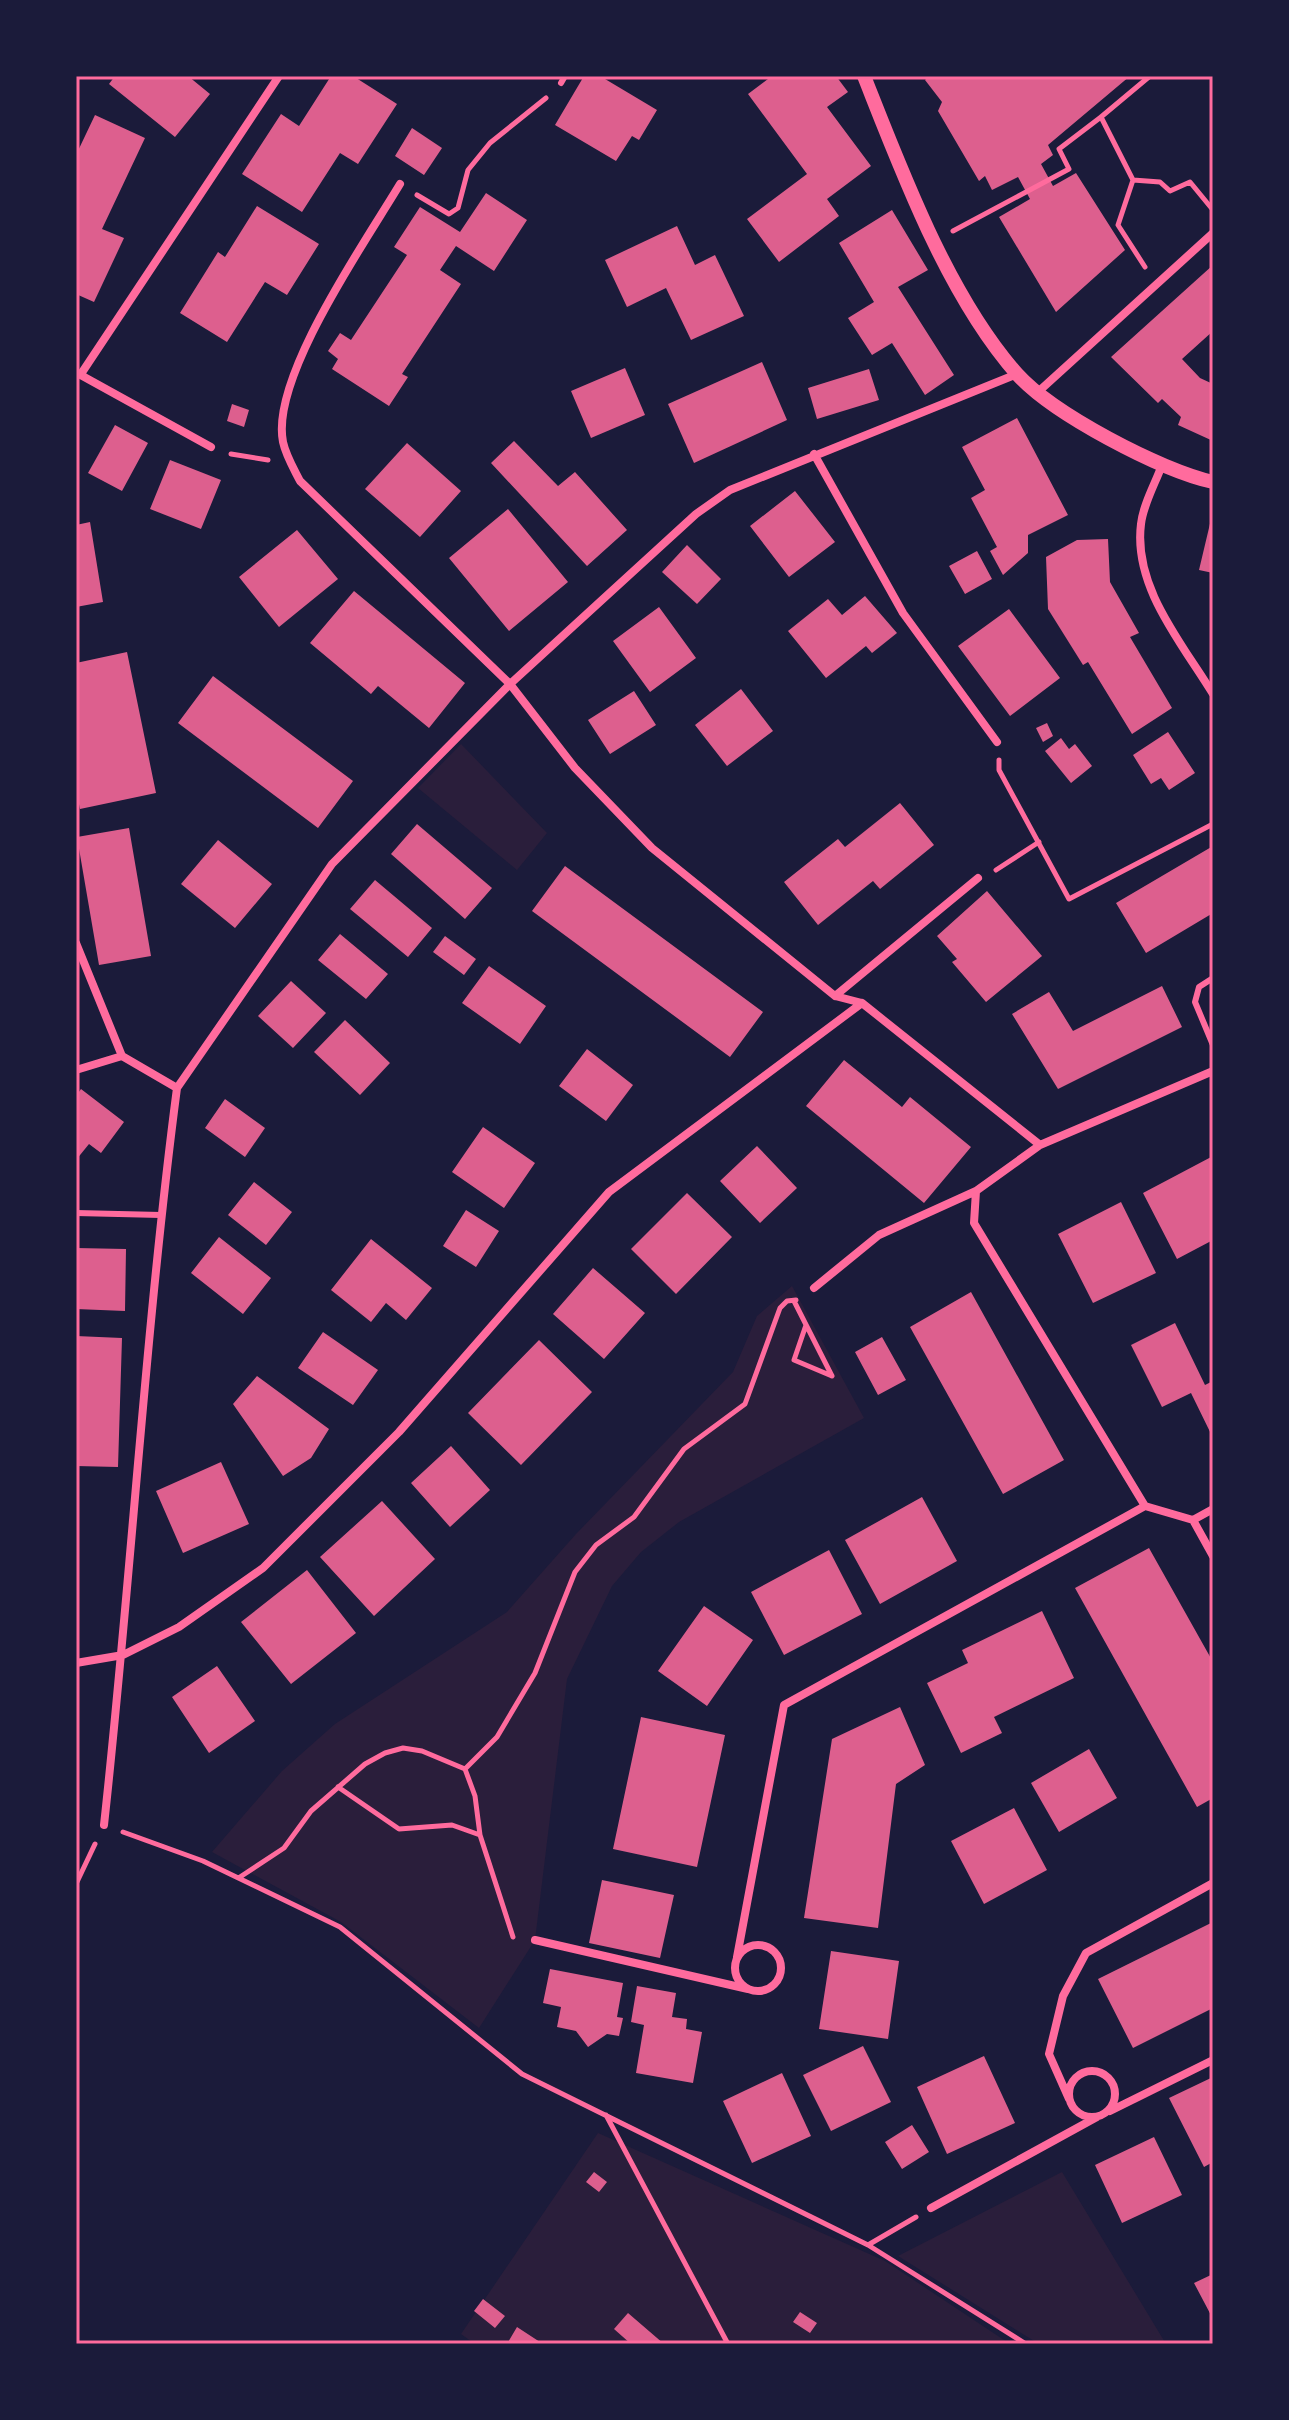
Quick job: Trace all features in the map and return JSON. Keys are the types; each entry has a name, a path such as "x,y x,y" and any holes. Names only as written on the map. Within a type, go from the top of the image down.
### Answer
{"street":[{"path":"211,447 78,374 279,76"},
{"path":"864,76 916,206 963,294 1017,374 1038,392 1111,440 1162,465 1213,482"},
{"path":"400,184 311,331 284,409 283,440 289,461 300,481 510,684 575,768 652,848 835,996 862,1003 1040,1145"},
{"path":"1038,392 1213,233"},
{"path":"104,1825 123,1655 161,1215 177,1088 332,864 510,684 696,514 730,490 1017,374"},
{"path":"814,454 903,613 997,742"},
{"path":"1162,465 1141,522 1139,558 1153,595 1213,694"},
{"path":"835,996 978,878"},
{"path":"76,943 122,1056 177,1088"},
{"path":"76,1663 123,1655 197,1618 263,1568 399,1432 609,1192 862,1003"},
{"path":"76,1070 122,1056"},
{"path":"814,1288 879,1235 976,1191 1040,1145 1213,1071"},
{"path":"976,1191 974,1223 1145,1506 1193,1520 1213,1556"},
{"path":"748,1989 738,1981 735,1970 784,1705 1145,1506"},
{"path":"1193,1520 1213,1509"},
{"path":"1097,2117 1074,2109 1049,2054 1063,1996 1086,1953 1213,1883"},
{"path":"535,1940 759,1992 770,1989 779,1979 782,1967 779,1957 760,1945 748,1946 737,1957"},
{"path":"931,2208 1108,2111 1213,2060"},
{"path":"1069,2099 1069,2087 1077,2076 1091,2070 1102,2072 1116,2090 1115,2101 1108,2111"}],"lane":[{"path":"561,83 565,76"},
{"path":"1213,978 1199,987 1195,1002 1213,1045"},
{"path":"76,1213 161,1215"}],"path":[{"path":"935,241 1069,169 1059,149 1150,76"},
{"path":"400,184 449,214 458,208 468,170 490,143 561,83"},
{"path":"1101,117 1133,180 1118,225 1157,285"},
{"path":"1133,180 1160,182 1170,191 1190,182 1213,210"},
{"path":"211,447 244,458 289,461"},
{"path":"997,742 999,770 1069,899 1213,824"},
{"path":"1005,865 1039,842"},
{"path":"465,1769 497,1737 535,1673 575,1572 596,1545 634,1517 684,1449 745,1404 780,1308 787,1301 794,1301 814,1288"},
{"path":"794,1301 806,1324 832,1376 794,1360 806,1324"},
{"path":"239,1878 284,1848 311,1811 365,1764 403,1748 444,1758 465,1769 475,1796 480,1835 513,1937 535,1940"},
{"path":"338,1787 399,1829 452,1825 480,1835"},
{"path":"76,1884 104,1825 203,1861 239,1878 340,1927 522,2074 868,2245 1026,2344"},
{"path":"606,2115 728,2344"},
{"path":"868,2245 931,2208"}],"shaded area":[{"path":"461,744 547,833 517,870 418,788"},
{"path":"792,1286 864,1418 679,1522 641,1552 612,1586 567,1679 535,1940 479,2028 341,1922 212,1852 282,1771 335,1724 507,1612 576,1534 733,1372 757,1316"},
{"path":"598,2133 885,2261 1010,2344 475,2344 461,2334"},
{"path":"1062,2172 1166,2344 1039,2344 898,2256"}],"building":[{"path":"115,76 188,76 210,94 175,137 109,84"},
{"path":"331,76 353,76 397,104 358,164 340,153 302,212 242,174 281,114 299,126"},
{"path":"584,76 600,76 657,110 639,140 632,136 616,161 555,125"},
{"path":"772,76 836,76 848,92 827,107 871,166 827,199 839,216 779,262 747,219 807,174 748,94"},
{"path":"929,76 1130,76 1048,145 1053,155 1041,164 1053,186 1076,173 1125,250 1056,312 999,217 1030,199 1018,177 992,190 985,176 979,181 938,111 942,102 925,80"},
{"path":"95,115 145,138 102,229 124,238 94,302 76,294 76,155"},
{"path":"412,128 442,148 424,175 395,156"},
{"path":"486,193 527,220 494,271 456,246 440,270 461,284 402,374 408,377 389,406 332,369 338,359 328,351 340,333 351,340 407,255 394,247 420,207 460,232"},
{"path":"257,206 319,244 287,295 265,282 227,342 180,313 218,252 225,257"},
{"path":"892,210 928,270 898,287 954,375 925,395 892,343 872,355 848,318 874,302 839,243"},
{"path":"677,226 695,265 715,255 744,316 691,340 666,288 627,307 605,260"},
{"path":"1213,265 1213,331 1182,359 1200,378 1213,384 1213,441 1178,425 1181,417 1162,399 1158,403 1111,357"},
{"path":"762,362 787,420 694,463 668,404"},
{"path":"625,368 645,415 591,438 571,391"},
{"path":"869,369 879,400 817,419 808,388"},
{"path":"232,404 249,410 244,427 227,421"},
{"path":"1017,418 1068,515 1028,535 1028,553 1003,575 990,551 997,547 971,498 985,490 962,447"},
{"path":"115,425 148,443 122,491 88,473"},
{"path":"514,441 558,486 575,472 627,530 587,566 491,463"},
{"path":"407,443 461,491 420,537 365,489"},
{"path":"170,460 221,480 201,529 150,509"},
{"path":"795,491 835,542 789,577 750,526"},
{"path":"508,509 568,582 509,631 449,558"},
{"path":"1213,511 1213,573 1199,570"},
{"path":"90,522 103,602 76,607 76,525"},
{"path":"297,530 338,579 279,627 239,577"},
{"path":"1108,539 1110,582 1139,633 1130,637 1172,708 1132,734 1088,662 1083,665 1048,609 1046,557 1077,540"},
{"path":"687,545 721,579 697,604 662,572"},
{"path":"977,551 992,579 965,594 949,566"},
{"path":"354,591 465,683 429,728 378,686 371,694 310,643"},
{"path":"865,596 897,633 872,653 866,646 826,678 788,631 828,599 842,615"},
{"path":"659,607 696,658 650,692 613,641"},
{"path":"1009,609 1060,678 1010,716 958,646"},
{"path":"127,652 156,793 80,809 76,789 76,663"},
{"path":"213,676 353,781 318,828 178,723"},
{"path":"741,689 773,731 727,766 695,725"},
{"path":"634,691 656,725 610,754 588,720"},
{"path":"1047,723 1053,736 1043,742 1036,728"},
{"path":"1168,732 1195,773 1169,790 1161,778 1151,784 1133,755"},
{"path":"1061,738 1069,749 1075,744 1092,766 1071,783 1045,751"},
{"path":"900,803 934,845 880,889 873,881 818,925 784,882 838,839 845,847"},
{"path":"417,824 492,888 465,919 391,854"},
{"path":"129,828 151,956 99,965 77,837"},
{"path":"218,840 272,884 235,928 181,884"},
{"path":"1213,846 1213,913 1146,953 1116,903"},
{"path":"565,866 763,1012 730,1057 532,911"},
{"path":"375,880 432,928 408,957 350,909"},
{"path":"987,891 1042,956 986,1002 952,962 957,959 937,936"},
{"path":"340,934 388,974 366,999 318,960"},
{"path":"445,936 476,959 464,975 433,952"},
{"path":"489,966 546,1006 520,1044 462,1003"},
{"path":"291,981 326,1013 293,1048 258,1016"},
{"path":"1162,986 1182,1027 1058,1089 1012,1014 1049,992 1073,1031"},
{"path":"345,1020 390,1063 360,1095 314,1052"},
{"path":"587,1049 633,1085 606,1121 559,1086"},
{"path":"844,1060 902,1107 910,1097 971,1147 924,1203 806,1106"},
{"path":"81,1089 124,1122 101,1153 89,1144 76,1160 76,1096"},
{"path":"225,1099 265,1128 245,1157 205,1128"},
{"path":"483,1127 535,1163 504,1208 452,1172"},
{"path":"757,1146 797,1188 760,1223 720,1181"},
{"path":"1213,1156 1213,1240 1177,1259 1143,1193"},
{"path":"254,1182 292,1212 266,1245 228,1215"},
{"path":"687,1193 732,1237 676,1294 631,1249"},
{"path":"1121,1202 1156,1273 1093,1303 1058,1234"},
{"path":"466,1210 499,1231 476,1267 443,1246"},
{"path":"219,1237 271,1278 243,1314 191,1273"},
{"path":"371,1239 432,1288 406,1320 386,1303 371,1322 331,1290"},
{"path":"76,1248 126,1249 125,1311 76,1309"},
{"path":"593,1268 645,1313 604,1359 553,1314"},
{"path":"971,1292 1064,1460 1003,1494 910,1327"},
{"path":"1175,1323 1205,1385 1213,1381 1213,1438 1191,1393 1162,1407 1131,1345"},
{"path":"323,1332 378,1370 353,1405 298,1368"},
{"path":"76,1336 122,1338 118,1467 76,1466"},
{"path":"882,1337 906,1380 878,1395 855,1352"},
{"path":"539,1340 592,1392 521,1465 468,1413"},
{"path":"257,1376 329,1429 311,1458 283,1476 233,1404"},
{"path":"451,1446 490,1490 450,1527 411,1483"},
{"path":"221,1462 249,1524 183,1553 156,1491"},
{"path":"922,1497 957,1561 880,1604 845,1540"},
{"path":"382,1501 435,1559 374,1616 320,1557"},
{"path":"1149,1548 1213,1662 1213,1798 1197,1807 1075,1588"},
{"path":"829,1550 862,1614 784,1655 751,1592"},
{"path":"307,1570 356,1633 291,1684 241,1622"},
{"path":"704,1606 753,1640 707,1706 658,1671"},
{"path":"1042,1611 1074,1678 994,1717 1002,1733 961,1753 927,1683 968,1663 962,1650"},
{"path":"217,1666 255,1721 209,1753 172,1697"},
{"path":"900,1707 925,1765 896,1784 878,1928 804,1918 832,1739"},
{"path":"641,1717 725,1735 697,1867 613,1849"},
{"path":"1089,1749 1117,1798 1059,1832 1031,1783"},
{"path":"1014,1808 1047,1870 984,1904 951,1841"},
{"path":"602,1880 674,1895 660,1958 589,1943"},
{"path":"1213,1922 1213,2008 1133,2048 1098,1979"},
{"path":"831,1951 899,1961 888,2039 819,2029"},
{"path":"550,1969 623,1983 617,2017 623,2018 619,2036 607,2034 588,2047 576,2031 557,2027 561,2007 543,2003"},
{"path":"637,1986 676,1993 672,2017 687,2019 686,2029 702,2032 693,2083 636,2073 644,2025 631,2022"},
{"path":"863,2046 891,2102 831,2131 803,2075"},
{"path":"984,2056 1015,2123 947,2154 917,2087"},
{"path":"782,2073 811,2136 752,2163 723,2101"},
{"path":"1213,2077 1213,2162 1204,2167 1169,2098"},
{"path":"912,2125 929,2152 902,2169 885,2142"},
{"path":"1154,2137 1182,2195 1122,2223 1095,2165"},
{"path":"594,2172 607,2182 599,2192 586,2182"},
{"path":"1213,2274 1213,2319 1194,2283"},
{"path":"483,2299 505,2316 495,2328 474,2311"},
{"path":"800,2312 817,2323 810,2333 793,2322"},
{"path":"628,2313 664,2344 631,2344 614,2329"},
{"path":"517,2327 543,2344 507,2344"}]}
